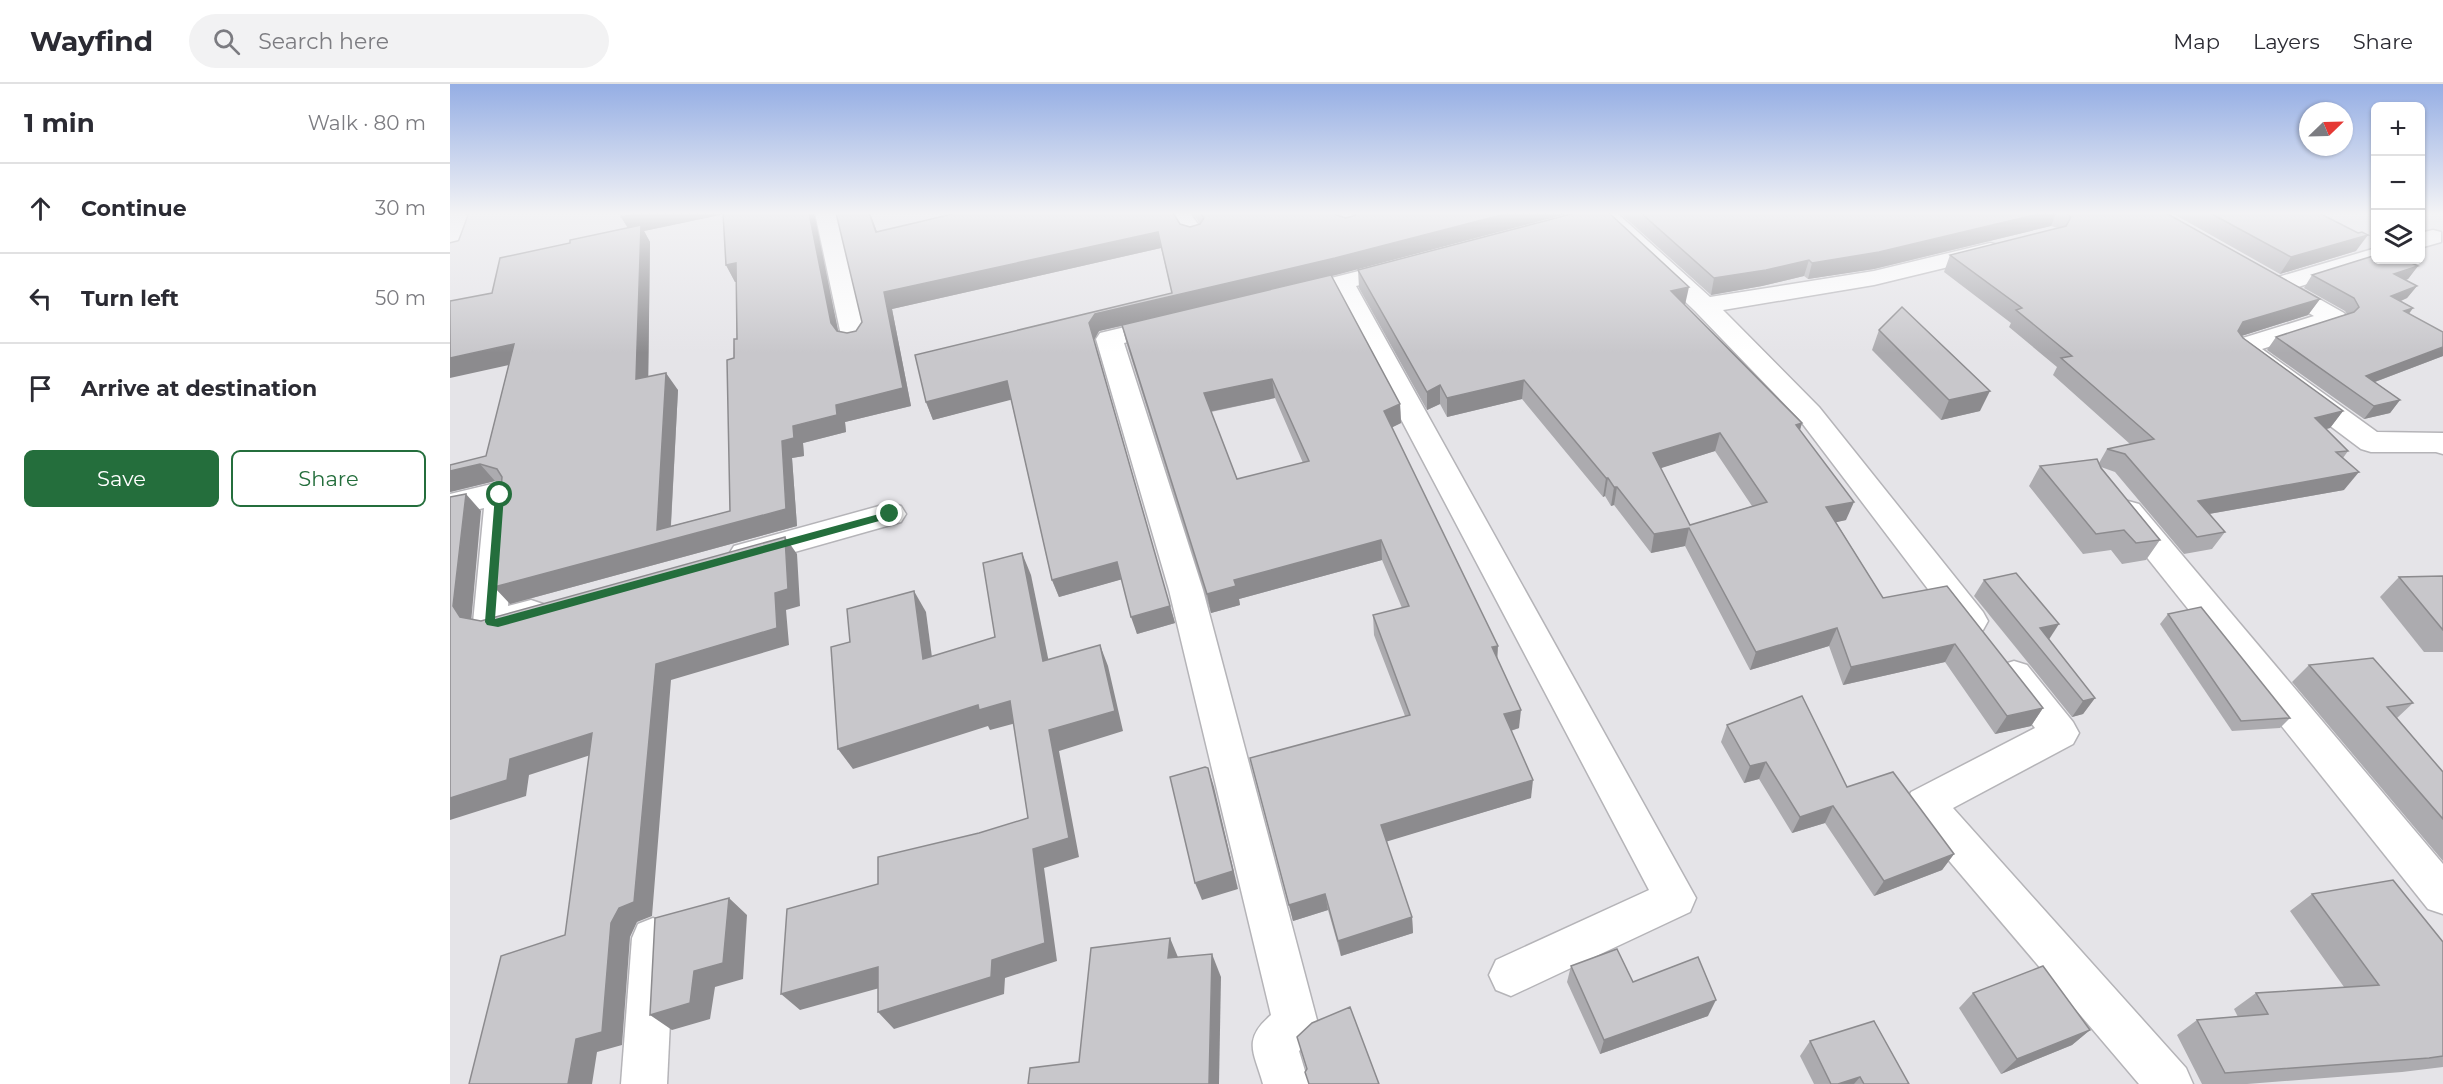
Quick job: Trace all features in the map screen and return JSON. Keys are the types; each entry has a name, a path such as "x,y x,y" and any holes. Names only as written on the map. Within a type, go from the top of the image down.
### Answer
{"street":[{"path":"837,260 855,340"},
{"path":"1264,302 1430,260"},
{"path":"1649,260 1704,306 1809,414 2060,733 1925,804 2170,1084"},
{"path":"1704,306 1874,278 1949,260"},
{"path":"2355,260 2267,279 2335,318 2242,347 2371,442 2440,442 2443,444"},
{"path":"1342,283 1675,898 1511,975"},
{"path":"1198,318 1109,339 1186,590 1296,1024 1274,1043 1286,1084"},
{"path":"2109,489 2201,597 2443,895"},
{"path":"450,505 500,495 490,622 498,623 565,604"},
{"path":"721,561 890,514"},
{"path":"644,1084 654,938"}],"building":[{"path":"500,260 640,260 636,379 666,373 657,530 730,511 727,360 734,358 734,339 737,339 736,263 726,265 726,260 818,260 831,323 837,331 847,333 856,331 862,322 847,260 1032,260 884,292 903,388 836,405 837,415 793,426 794,438 782,441 786,509 494,587 502,477 497,469 480,464 450,471 450,465 486,456 514,344 450,358 450,301 492,293"},
{"path":"1164,260 1328,260 1095,314 1089,323 1170,606 1131,617 1117,562 1052,580 1007,381 926,402 915,355 1172,293"},
{"path":"1397,260 1659,260 1689,287 1671,291 1802,423 1796,425 1854,502 1826,507 1883,598 1947,586 2043,708 2007,716 1955,644 1851,667 1837,628 1756,652 1689,528 1654,534 1617,487 1614,487 1606,478 1524,380 1447,398 1440,385 1427,392 1358,270","holes":["1720,433 1767,502 1690,525 1653,453"]},
{"path":"1693,260 1832,260 1812,263 1809,260 1766,270 1714,278"},
{"path":"1956,260 2250,260 2320,299 2243,322 2238,331 2243,338 2343,411 2315,418 2348,451 2336,452 2359,472 2198,501 2225,532 2197,537 2125,454 2107,449 2154,439 2061,358 2072,356 2016,310 2022,308"},
{"path":"2361,260 2371,260 2371,264 2414,264 2418,266 2394,274 2417,286 2391,296 2413,308 2404,311 2443,332 2443,347 2366,376 2400,400 2374,406 2276,337 2354,312 2359,307 2354,298 2312,275"},
{"path":"1331,275 1400,404 1384,411 1498,646 1492,647 1521,710 1504,714 1533,780 1381,825 1412,917 1338,941 1325,894 1289,905 1250,758 1410,715 1373,615 1409,606 1381,540 1234,580 1236,586 1207,594 1122,325","holes":["1272,379 1309,461 1237,479 1204,393"]},
{"path":"1902,307 1990,391 1949,400 1879,330"},
{"path":"2097,459 2101,468 2160,540 2136,543 2124,530 2096,534 2040,466"},
{"path":"466,494 453,606 460,617 481,621 785,537 788,589 775,593 777,628 656,664 634,902 619,908 611,923 602,1032 576,1039 568,1084 469,1084 501,956 565,935 592,733 510,759 507,780 450,798 450,497"},
{"path":"1022,553 1043,661 1100,645 1115,711 1049,730 1069,838 1033,849 1045,943 992,960 991,977 878,1012 878,967 781,994 787,909 878,884 878,857 979,833 1028,818 1010,701 979,710 978,705 838,749 831,647 850,642 847,609 914,591 923,659 995,637 983,563"},
{"path":"2016,573 2059,624 2040,628 2095,698 2083,701 1984,580"},
{"path":"2443,576 2443,630 2399,577"},
{"path":"2201,607 2290,718 2241,721 2168,614"},
{"path":"2373,658 2413,703 2387,707 2443,772 2443,819 2309,665"},
{"path":"1802,696 1847,787 1893,772 1954,854 1884,881 1833,806 1800,817 1766,762 1750,766 1727,725"},
{"path":"1208,768 1233,871 1195,883 1170,777"},
{"path":"2393,880 2443,942 2443,1056 2225,1073 2197,1020 2268,1014 2256,993 2379,985 2312,894"},
{"path":"729,898 723,963 694,971 690,1003 650,1015 655,918"},
{"path":"1170,938 1168,958 1212,954 1209,1084 1028,1084 1030,1068 1079,1062 1091,948"},
{"path":"1617,949 1633,982 1698,957 1716,1000 1604,1040 1571,966"},
{"path":"2043,966 2090,1030 2017,1059 1973,993"},
{"path":"1350,1007 1379,1084 1309,1084 1297,1037 1312,1023"},
{"path":"1874,1021 1909,1084 1864,1084 1860,1077 1831,1084 1810,1041"}],"route":[{"path":"500,495 490,622 498,623 890,514"}]}
